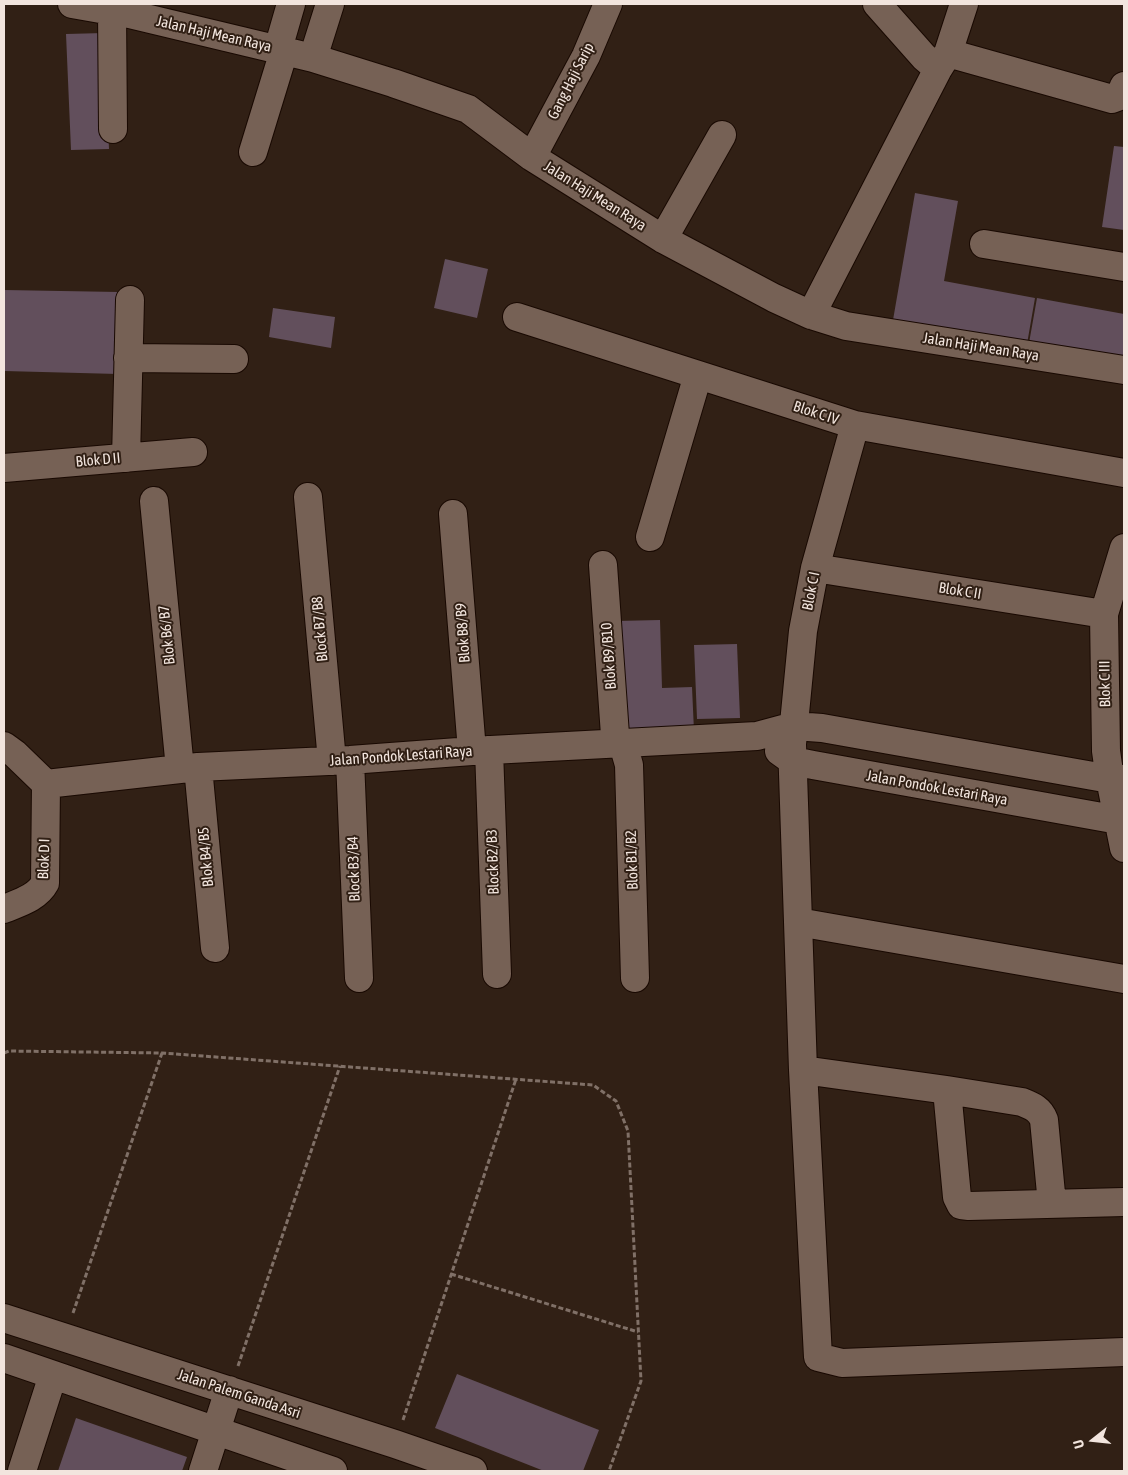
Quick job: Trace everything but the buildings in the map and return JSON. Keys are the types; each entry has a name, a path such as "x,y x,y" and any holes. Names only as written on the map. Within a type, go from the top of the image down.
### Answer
{"street":[{"name":"Jalan Haji Mean Raya","path":"72,4 129,14 313,58 468,109 572,183 663,239 774,298 811,315 846,326 1124,370"},
{"path":"253,152 281,50 291,4"},
{"path":"313,58 330,4"},
{"name":"Gang Haji Sarip","path":"532,156 586,56 608,4"},
{"path":"877,4 924,57 1112,99 1120,96 1124,86"},
{"path":"811,315 943,61 964,4"},
{"path":"112,11 113,128"},
{"path":"663,239 722,135"},
{"path":"984,244 1124,267"},
{"path":"126,458 130,300"},
{"name":"Blok C IV","path":"517,317 855,425 1124,473"},
{"path":"128,358 234,359"},
{"path":"650,537 698,375"},
{"name":"Blok C I","path":"855,425 815,568 803,630 792,744 803,1070 818,1357 842,1363 1124,1352"},
{"name":"Blok D II","path":"4,468 193,452"},
{"name":"Block B7/B8","path":"308,497 341,760"},
{"name":"Blok B6/B7","path":"154,501 189,768"},
{"name":"Blok B8/B9","path":"453,514 480,751"},
{"name":"Blok C III","path":"1124,548 1104,614 1106,751 1117,779 1124,848"},
{"name":"Blok B9/B10","path":"602,565 615,734 623,744"},
{"name":"Blok C II","path":"815,568 1104,614"},
{"name":"Jalan Pondok Lestari Raya","path":"46,784 189,768 757,736 794,726 822,728 1117,779"},
{"name":"Jalan Pondok Lestari Raya","path":"757,736 792,761 1121,821"},
{"name":"Blok B1/B2","path":"623,744 629,765 635,978"},
{"path":"4,746 46,784"},
{"name":"Block B2/B3","path":"480,751 497,974"},
{"name":"Block B3/B4","path":"341,760 358,978"},
{"name":"Blok B4/B5","path":"189,768 215,948"},
{"name":"Blok D I","path":"4,909 36,895 45,883 46,784"},
{"path":"798,922 1124,979"},
{"path":"803,1070 947,1090 1022,1102 1030,1105 1041,1112 1044,1120 1052,1204"},
{"path":"947,1090 957,1197 961,1205 1124,1202"},
{"name":"Jalan Palem Ganda Asri","path":"4,1318 230,1390 473,1471"},
{"path":"4,1358 333,1471"},
{"path":"22,1471 53,1375"},
{"path":"202,1471 230,1390"}],"path":[{"path":"4,1052 162,1053 594,1085 616,1101 628,1131 641,1381 609,1471"},
{"path":"64,1337 162,1053"},
{"path":"230,1390 340,1066"},
{"path":"395,1444 516,1079"},
{"path":"451,1274 638,1332"}]}
